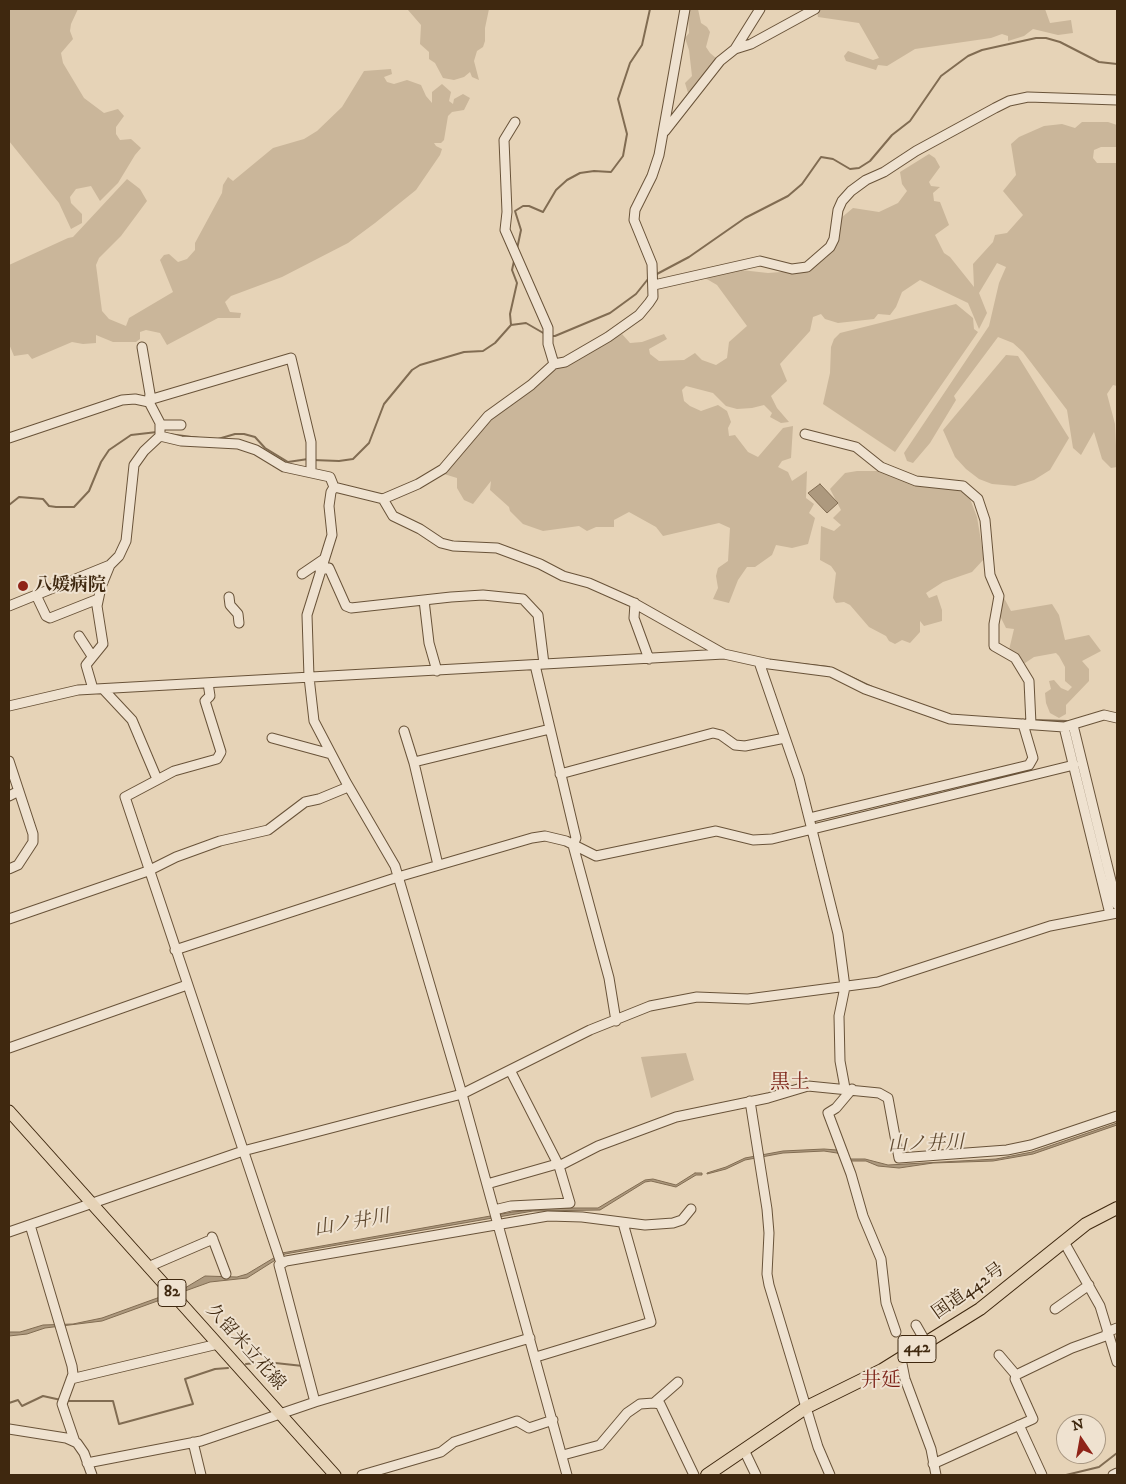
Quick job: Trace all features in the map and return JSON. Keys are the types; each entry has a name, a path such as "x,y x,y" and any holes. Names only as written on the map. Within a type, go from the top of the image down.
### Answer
{"highway":[{"name":"国道442号","path":"707,1475 807,1407 901,1359 980,1309 1101,1214 1117,1208"}],"main road":[{"name":"久留米立花線","path":"9,1111 335,1475"}],"street":[{"path":"334,486 383,499 418,484 443,469 488,416 531,385 554,364 565,362 574,357 639,315 653,297 652,264 634,220 635,210 652,176 665,132 684,9"},
{"path":"735,50 760,9"},
{"path":"665,132 720,61 735,50 751,44 815,9"},
{"path":"654,285 760,262 792,269 807,267 830,247 834,239 838,210 842,201 851,192 866,180 884,172 916,151 977,118 1009,101 1028,97 1117,100"},
{"path":"515,122 504,140 505,230 548,328 548,344 554,364"},
{"path":"9,606 110,565 119,556 126,541 134,465 144,451 160,436 160,425 149,401 150,394 142,347"},
{"path":"9,438 122,400 149,401 291,358 311,442 311,471"},
{"path":"160,425 181,426"},
{"path":"805,434 856,447 881,467 916,481 963,486 978,499 985,520 990,575 999,596 994,624 994,646 1015,658 1029,681 1027,724 1033,758 1029,765 808,818"},
{"path":"160,436 181,441 238,444 256,450 284,467 311,471 330,477 334,486"},
{"path":"334,486 329,506 332,535 307,614 309,677 314,722 348,786 395,866 536,1356 567,1475"},
{"path":"383,499 393,516 420,528 441,543 453,546 497,548 540,564 563,576 589,583 635,603 724,654"},
{"path":"302,574 324,559"},
{"path":"93,689 86,665 103,644 97,606 110,565"},
{"path":"320,570 329,568 346,606 351,608 484,595 522,599 538,615 539,665 550,729 576,838 573,845 610,978 616,1021"},
{"path":"36,595 46,616 50,618 98,599"},
{"path":"229,597 230,605 238,614 239,623"},
{"path":"424,600 429,643 437,671"},
{"path":"635,603 634,618 649,659"},
{"path":"79,636 92,656"},
{"path":"9,706 78,690 103,688 724,654 760,662 831,672 865,689 950,719 1069,726 1096,716 1104,715 1117,718"},
{"path":"760,662 799,778 838,934 845,987 839,1016 840,1061 848,1089 836,1108 828,1112 851,1174 863,1216 881,1259 886,1304 896,1332"},
{"path":"208,683 210,696 205,702 221,752 217,759 174,771 125,797 148,872 282,1263"},
{"path":"103,688 132,720 157,779"},
{"path":"9,1232 243,1151 462,1094 590,1030 650,1006 674,1000 698,998 748,999 878,982 1050,926 1114,913 1074,765 1069,726"},
{"path":"1069,726 1117,905"},
{"path":"414,762 550,729"},
{"path":"404,731 414,762 438,865"},
{"path":"560,774 713,733 721,735 735,745 746,746 785,738"},
{"path":"272,738 331,754"},
{"path":"9,761 34,842 18,865 9,869"},
{"path":"175,950 398,877 532,838 545,836 573,845 596,856 605,856 716,831 753,840 772,839 1074,765"},
{"path":"9,917 148,872 174,860 176,857 220,840 268,830 306,802 348,786"},
{"path":"9,796 19,792"},
{"path":"9,1048 187,985"},
{"path":"494,1210 511,1206 570,1203 558,1165 510,1070"},
{"path":"487,1184 558,1165 598,1146 676,1117 750,1102 808,1086 879,1093 888,1098 899,1158 1007,1150 1032,1145 1117,1116"},
{"path":"750,1102 767,1209 769,1233 767,1274 818,1447 830,1475"},
{"path":"315,1402 278,1265 548,1216 582,1217 646,1225 673,1223 682,1220 690,1209"},
{"path":"536,1356 651,1322 623,1223"},
{"path":"30,1225 72,1366 71,1379 62,1404 75,1442 84,1453 92,1475"},
{"path":"148,1267 212,1238 226,1274"},
{"path":"1064,1242 1100,1306 1117,1362"},
{"path":"1055,1309 1089,1285"},
{"path":"916,1325 924,1339"},
{"path":"1016,1374 1117,1328"},
{"path":"87,1463 216,1437 315,1402 530,1338"},
{"path":"71,1379 218,1344"},
{"path":"933,1464 1034,1419 1015,1379 1016,1374 1000,1355"},
{"path":"901,1359 905,1379 931,1449 936,1475"},
{"path":"654,1403 678,1382"},
{"path":"563,1455 600,1445 627,1413 640,1404 654,1403 660,1404 694,1475"},
{"path":"362,1475 440,1452 454,1442 517,1421 529,1428 553,1420"},
{"path":"1020,1425 1042,1475"},
{"path":"9,1429 66,1438 75,1442"},
{"path":"194,1442 201,1475"},
{"path":"744,1450 756,1475"},
{"path":"1113,1475 1117,1473"}],"shaded area":[{"path":"9,9 78,9 71,24 70,31 73,39 61,53 63,63 84,98 104,113 118,109 124,116 116,127 116,134 120,140 131,139 141,148 118,183 100,201 91,186 76,189 70,197 71,203 82,214 82,223 71,229 59,203 9,141"},
{"path":"400,9 489,9 485,28 485,41 483,47 477,51 474,61 479,80 472,77 470,72 464,77 454,80 443,78 435,63 429,59 429,52 420,44 421,25 408,10"},
{"path":"688,9 698,9 701,23 710,32 706,47 716,58 689,96 685,83 692,76 689,50 685,38 689,33"},
{"path":"820,9 1045,9 1050,23 1071,20 1073,33 1058,35 1033,29 1024,36 1008,41 1008,36 1002,34 991,38 915,49 887,66 878,65 876,70 846,61 844,56 848,51 873,60 879,58 859,23 818,17 817,12"},
{"path":"391,69 392,74 384,77 387,82 394,84 407,80 421,85 432,103 432,92 442,84 451,92 449,101 453,104 454,99 463,94 470,98 464,110 452,112 448,116 444,140 441,143 434,143 442,149 440,155 416,190 375,223 348,243 282,277 231,296 225,302 230,312 241,313 240,318 218,318 167,345 160,333 146,330 140,332 140,339 136,342 113,342 96,335 96,343 83,344 72,342 32,359 28,354 14,356 9,344 9,265 73,237 127,179 140,189 147,201 121,236 99,258 96,265 102,311 109,319 126,326 129,318 173,292 160,260 164,255 169,254 178,262 187,259 195,250 195,243 222,193 223,185 228,177 233,181 273,148 304,139 317,131 342,107 364,71"},
{"path":"1082,122 1108,122 1117,125 1117,147 1101,147 1094,150 1093,158 1097,163 1117,163 1117,386 1113,385 1107,394 1115,424 1117,467 1111,468 1102,459 1094,432 1081,455 1073,448 1067,410 1023,352 1013,343 998,337 954,396 956,400 930,443 913,463 907,461 904,453 989,326 999,283 1006,267 997,263 979,293 987,313 979,329 968,303 920,280 902,292 896,307 890,315 878,314 874,319 838,323 825,319 821,314 813,317 810,331 780,364 787,381 771,396 777,408 789,422 781,423 770,417 772,413 764,405 737,409 726,406 713,393 686,386 682,390 684,401 690,406 701,411 718,405 727,411 731,422 728,428 729,436 735,435 748,452 758,457 783,428 793,426 791,458 782,461 778,467 788,472 792,481 807,471 806,498 814,504 809,513 815,518 808,544 792,548 776,545 772,555 755,567 747,567 738,580 729,603 713,599 718,588 716,576 718,568 728,561 730,528 719,523 663,536 656,527 629,512 614,520 614,527 596,527 587,531 579,526 543,531 523,524 510,511 509,507 490,490 491,481 473,504 464,500 457,488 457,478 444,474 493,416 555,368 622,334 630,343 642,342 664,334 667,339 649,349 650,354 659,361 684,360 695,353 702,360 716,365 727,358 729,342 747,326 717,285 705,278 741,270 768,273 794,271 816,260 830,240 841,218 853,208 879,212 898,203 907,191 902,184 900,172 929,154 935,158 940,167 929,182 931,186 940,187 933,193 934,201 940,202 949,225 935,235 944,253 950,257 974,287 973,264 993,242 995,235 1007,233 1023,215 1003,191 1016,175 1011,144 1019,137 1044,126 1062,124 1075,128"},
{"path":"956,304 973,318 974,329 978,332 895,452 823,404 830,373 831,347 834,339 840,333"},
{"path":"1006,355 1018,356 1069,438 1050,470 1034,480 1015,486 992,484 979,479 966,469 955,457 943,430"},
{"path":"884,471 967,491 977,517 984,559 972,572 943,582 926,593 929,598 937,595 942,610 942,621 924,626 920,621 920,632 910,643 902,640 895,644 889,641 886,636 869,627 850,605 844,602 836,603 833,598 836,573 831,566 820,560 821,526 834,531 841,525 833,518 841,510 830,489 845,473"},
{"path":"820,484 838,503 827,513 808,493"},
{"path":"1003,596 1011,611 1052,604 1059,615 1065,640 1089,635 1101,651 1082,661 1089,669 1089,681 1066,705 1066,714 1059,718 1050,713 1045,693 1051,689 1049,681 1054,680 1061,688 1068,691 1072,687 1065,681 1065,667 1056,653 1034,657 1025,663 1015,664 1009,650 1014,629 1006,628 998,612"},
{"path":"686,1053 694,1080 651,1098 641,1057"},
{"path":"1117,1123 1117,1125 1033,1154 993,1161 933,1163 899,1168 878,1166 866,1161 849,1161 837,1153 824,1151 783,1153 745,1160 726,1169 707,1174 745,1158 783,1151 837,1150 849,1159 865,1159 888,1165 996,1159 1032,1152"},
{"path":"695,1173 702,1173 702,1175 696,1175 676,1187 651,1181 645,1182 600,1210 533,1211 285,1254 247,1278 210,1282 102,1321 45,1328 27,1334 9,1336 9,1332 20,1332 43,1325 73,1324 102,1318 185,1288 205,1276 237,1277 247,1274 282,1253 513,1212 553,1208 598,1208 645,1180 653,1179 676,1185"}],"waterway":[{"path":"517,249 521,230 515,211 523,206 529,206 543,212 556,190 567,180 580,173 594,171 611,172 623,156 627,134 618,99 630,63 642,45 650,9"},
{"path":"655,275 689,257 745,218 788,196 802,184 821,157 833,159 850,169 859,168 870,161 892,135 910,121 941,76 968,56 982,50 1036,38 1046,38 1060,42 1099,62 1117,64"},
{"path":"313,460 339,461 353,459 369,443 384,404 412,370 420,365 464,352 483,351 495,343 511,325 510,314 517,283 512,270 514,261"},
{"path":"552,336 610,313 636,294 648,279"},
{"path":"511,325 526,323 545,334"},
{"path":"9,505 19,497 43,499 49,506 74,507 89,491 101,462 109,450 131,435 157,432"},
{"path":"169,434 199,438"},
{"path":"218,439 235,434 244,434 255,437 265,448 288,462 308,459"},
{"path":"693,632 704,638"},
{"path":"792,663 829,667"},
{"path":"838,671 872,687"},
{"path":"1007,719 1027,720"},
{"path":"1034,720 1067,721"},
{"path":"246,1364 266,1362 303,1366"},
{"path":"66,1401 113,1401 119,1424 193,1404 185,1379 215,1369 228,1368"},
{"path":"9,1403 18,1400 22,1406 43,1396 61,1400"},
{"path":"1066,1475 1099,1467 1117,1453"}],"place":[{"name":"八媛病院","path":"23,586"}],"district":[{"name":"黒土","path":"790,1084"},
{"name":"井延","path":"881,1382"}],"water label":[{"name":"山ノ井川","path":"926,1145"},
{"name":"山ノ井川","path":"352,1224"}]}
